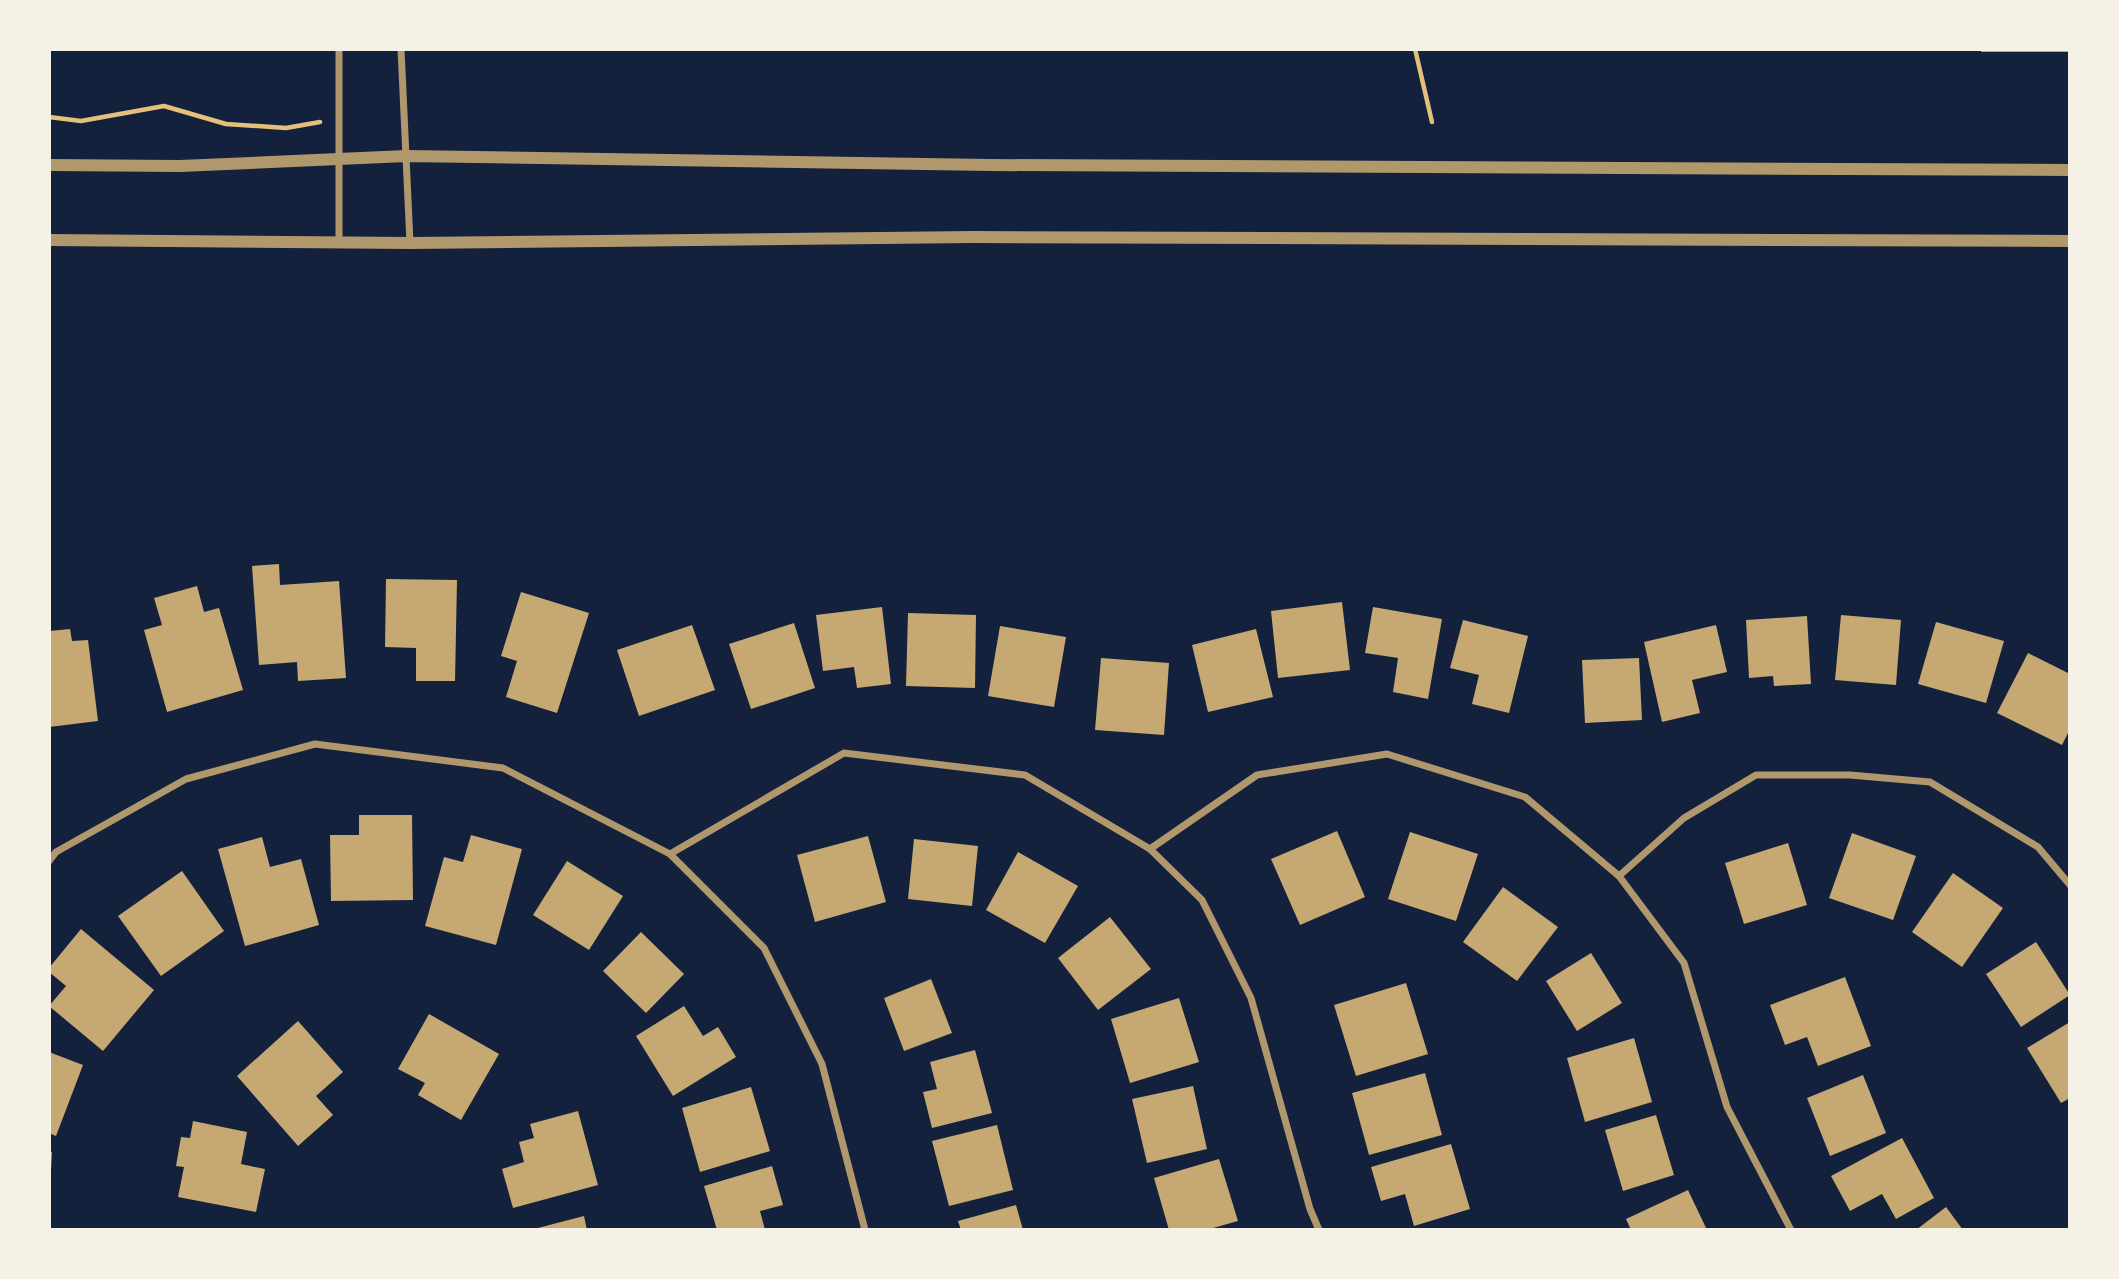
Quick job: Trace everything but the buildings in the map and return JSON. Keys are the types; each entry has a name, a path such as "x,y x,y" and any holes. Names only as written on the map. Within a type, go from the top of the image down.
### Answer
{"street":[{"path":"339,49 339,242"},
{"path":"401,49 410,243"},
{"path":"49,165 180,166 407,156 1004,165 2070,170"},
{"path":"49,240 410,243 973,237 2070,241"},
{"path":"49,861 52,850 186,779 315,744 503,768 670,854 764,948 822,1063 865,1230"},
{"path":"670,854 844,753 1025,775 1150,849 1202,900 1251,998 1319,1230"},
{"path":"1150,849 1256,775 1387,754 1525,797 1619,876 1684,962 1727,1107 1791,1230"},
{"path":"1619,876 1684,818 1756,775 1850,775 1930,782 2038,847 2070,885"}],"path":[{"path":"1415,49 1432,122"},
{"path":"49,117 81,121 164,106 226,124 286,128 341,119"}]}
